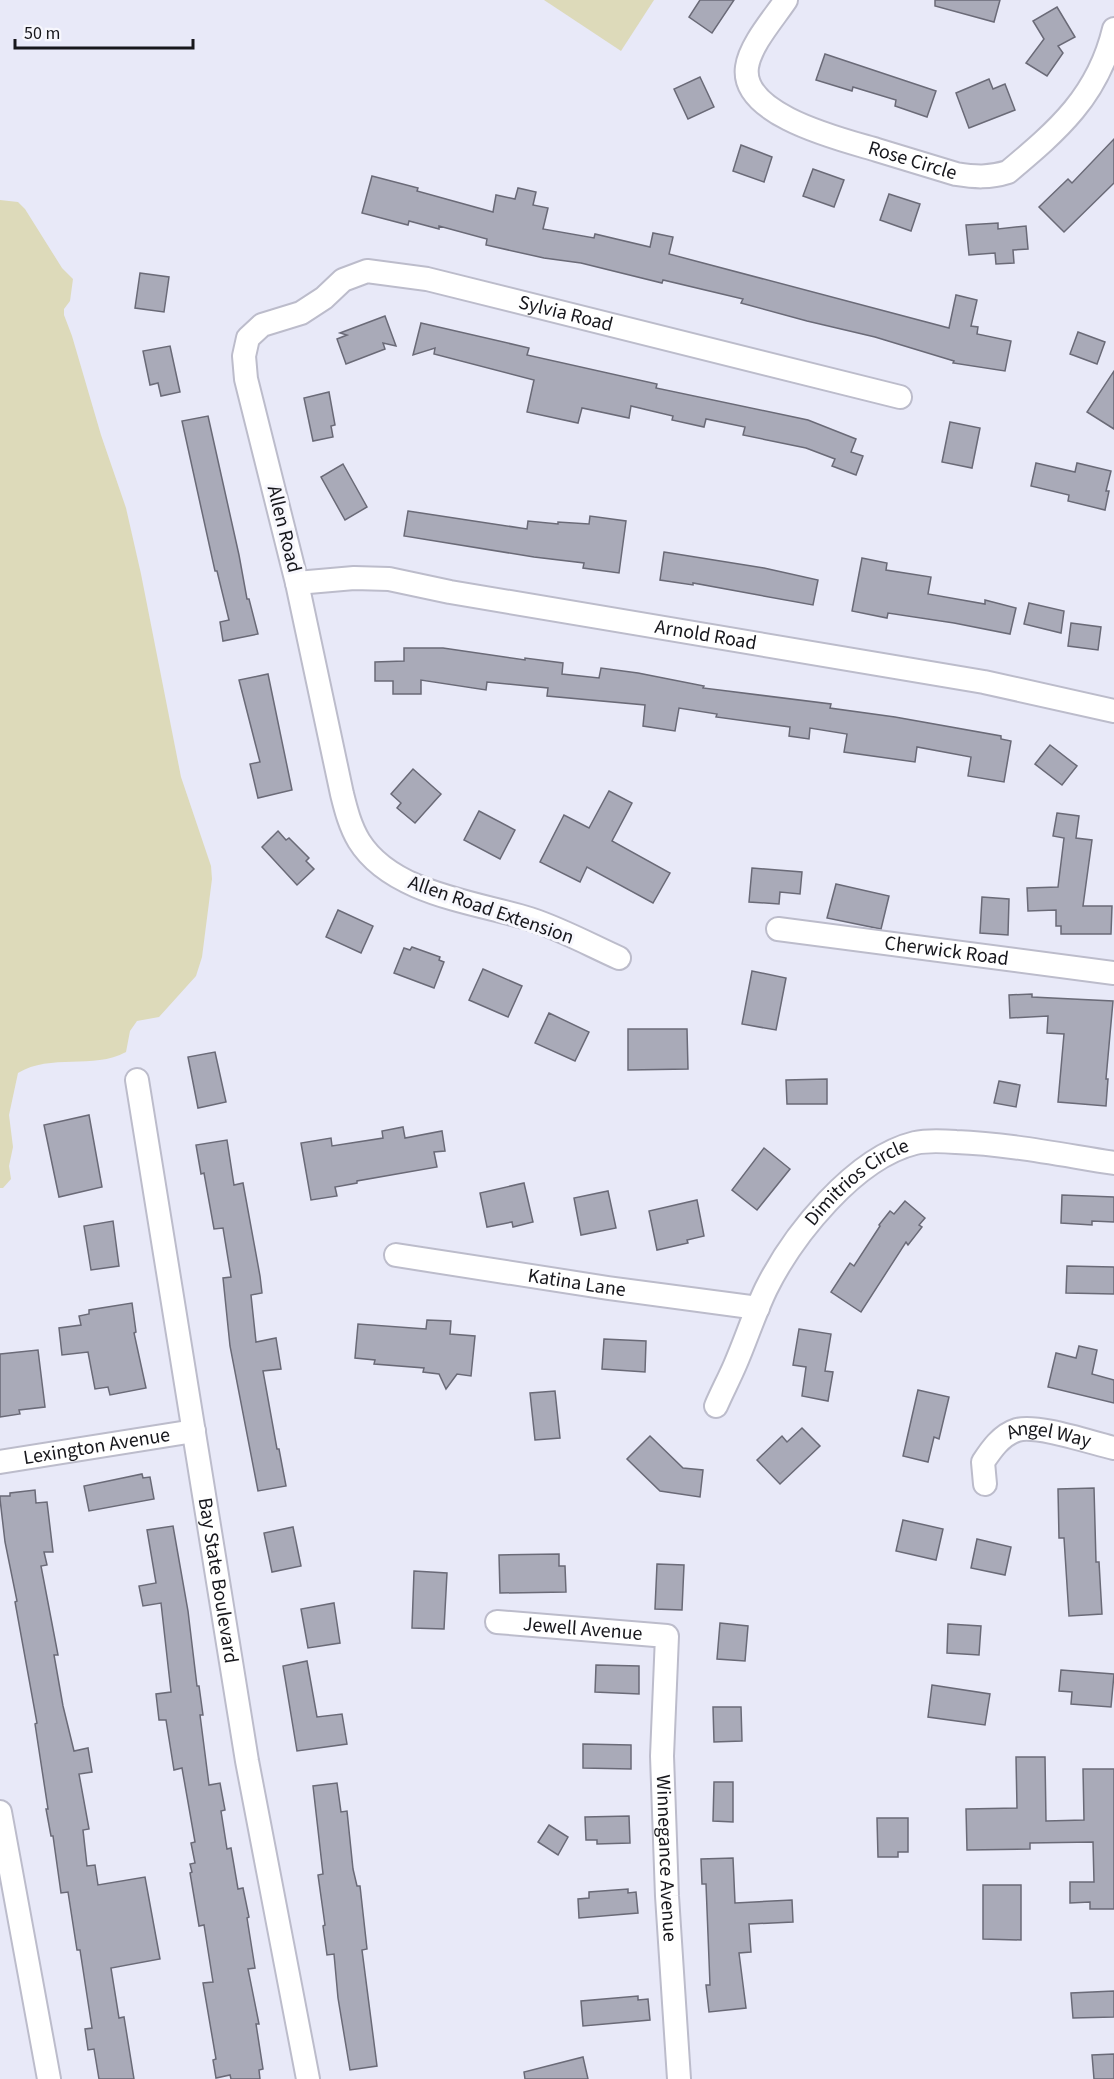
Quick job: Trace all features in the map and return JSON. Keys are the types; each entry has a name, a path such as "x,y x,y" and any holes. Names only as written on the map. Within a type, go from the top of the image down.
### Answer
{"street":[{"name":"Rose Circle","path":"786,0 753,48 747,68 749,82 758,97 772,109 810,130 956,174 978,177 994,177 1008,172 1070,117 1102,68 1114,29"},
{"name":"Sylvia Road","path":"248,339 262,326 301,314 324,298 343,280 367,271 427,279 900,397"},
{"name":"Allen Road","path":"248,339 244,356 246,379 297,583 325,719"},
{"name":"Arnold Road","path":"297,583 354,578 389,579 450,592 984,682 1114,711"},
{"name":"Allen Road Extension","path":"325,719 348,819 359,841 372,859 388,872 418,888 534,920 619,958"},
{"name":"Cherwick Road","path":"778,929 1114,973"},
{"name":"Bay State Boulevard","path":"137,1080 247,1761 308,2079"},
{"name":"Dimitrios Circle","path":"716,1406 766,1289 788,1253 828,1201 869,1165 916,1143 971,1142 1114,1163"},
{"name":"Katina Lane","path":"396,1255 608,1288 758,1308"},
{"name":"Angel Way","path":"985,1484 983,1462 992,1448 1005,1436 1017,1430 1035,1429 1114,1448"},
{"name":"Lexington Avenue","path":"0,1462 194,1431"},
{"name":"Jewell Avenue","path":"497,1622 667,1636"},
{"name":"Winnegance Avenue","path":"667,1636 662,1756 667,1896 679,2079"},
{"path":"0,1812 49,2079"}],"shaded area":[{"path":"544,0 654,0 621,51"},
{"path":"0,200 18,202 25,209 62,268 73,279 70,301 64,309 64,315 126,508 181,777 211,866 212,879 202,957 196,976 159,1017 137,1021 130,1031 126,1052 100,1060 44,1064 18,1073 9,1115 13,1147 9,1166 11,1179 3,1188 0,1188"}],"building":[{"path":"700,0 734,0 712,33 689,17"},
{"path":"935,0 1000,0 994,22 935,6"},
{"path":"1057,7 1075,37 1058,46 1063,53 1047,76 1026,63 1044,39 1033,21"},
{"path":"825,54 936,91 927,117 895,106 896,100 853,87 852,91 816,80"},
{"path":"700,77 714,107 688,119 674,89"},
{"path":"989,79 993,89 1005,84 1015,110 969,128 956,93"},
{"path":"1114,139 1114,183 1064,232 1039,207 1068,179 1072,183"},
{"path":"741,145 772,157 764,182 733,171"},
{"path":"813,169 844,180 834,207 803,196"},
{"path":"372,176 493,212 496,195 515,199 518,188 536,192 533,205 548,208 543,229 594,238 595,234 650,247 653,233 673,237 669,254 949,328 956,295 977,300 971,326 978,327 977,334 1011,341 1005,371 953,363 954,361 875,337 741,303 743,299 663,280 662,283 581,263 544,258 486,245 487,239 439,226 439,229 409,221 408,225 362,213"},
{"path":"889,194 920,204 911,231 880,220"},
{"path":"998,223 998,229 1026,226 1028,249 1013,250 1014,263 996,264 995,253 969,255 966,225"},
{"path":"140,273 169,277 164,312 135,308"},
{"path":"385,316 396,346 383,343 385,349 346,364 337,339 347,335 340,333"},
{"path":"421,323 529,348 527,355 657,384 656,388 808,420 856,439 851,452 863,456 856,475 832,466 835,459 806,448 743,435 745,427 706,419 704,427 672,420 673,416 631,406 629,418 582,408 578,423 527,412 534,380 434,354 435,348 413,355"},
{"path":"1078,332 1105,342 1097,364 1070,354"},
{"path":"170,346 180,392 161,396 158,383 150,385 143,351"},
{"path":"1114,371 1114,429 1087,412"},
{"path":"329,392 335,425 331,426 333,437 313,441 304,398"},
{"path":"208,416 247,599 249,599 258,634 223,641 220,622 229,620 217,571 215,571 182,421"},
{"path":"950,422 980,428 972,468 942,462"},
{"path":"1036,463 1075,472 1077,463 1111,471 1106,491 1109,491 1105,510 1068,501 1069,495 1031,486"},
{"path":"343,464 367,507 345,520 321,477"},
{"path":"408,511 527,529 528,521 589,524 590,516 626,521 619,573 583,568 584,563 404,536"},
{"path":"664,552 764,568 818,580 813,605 693,583 693,585 660,580"},
{"path":"862,558 887,563 886,570 931,577 928,594 985,604 985,600 1016,608 1010,634 888,613 887,618 852,611"},
{"path":"1029,603 1064,611 1061,633 1024,624"},
{"path":"1071,623 1101,627 1098,650 1068,646"},
{"path":"404,648 443,648 563,663 562,674 599,678 601,668 638,673 704,686 703,688 831,704 830,708 1001,736 1001,739 1011,741 1004,782 968,776 971,757 917,747 915,762 844,752 847,734 810,728 809,739 789,736 790,727 716,717 717,714 679,708 675,731 643,726 645,705 547,696 548,688 487,682 486,690 421,680 421,694 393,694 393,681 375,681 375,662 404,661"},
{"path":"268,674 292,790 258,798 250,764 260,762 239,680"},
{"path":"1050,745 1077,766 1062,785 1035,764"},
{"path":"413,769 441,794 415,823 397,808 401,803 391,794"},
{"path":"609,791 632,803 612,841 670,873 653,903 587,867 580,882 540,862 564,815 589,828"},
{"path":"479,811 515,830 500,859 464,840"},
{"path":"1057,813 1079,816 1076,838 1092,840 1083,906 1112,906 1111,934 1061,934 1061,926 1056,926 1056,910 1028,911 1027,888 1058,887 1064,838 1053,836"},
{"path":"278,831 286,840 289,838 309,858 306,861 314,869 297,885 262,847"},
{"path":"752,868 802,872 800,894 780,892 779,904 749,902"},
{"path":"836,884 889,896 881,929 827,918"},
{"path":"982,897 1009,899 1008,935 980,933"},
{"path":"338,910 373,926 361,953 326,937"},
{"path":"412,947 440,957 439,960 444,962 434,988 394,973 404,948 410,950"},
{"path":"483,969 522,986 508,1017 469,1000"},
{"path":"752,971 786,978 776,1030 742,1024"},
{"path":"1032,994 1032,997 1113,1001 1106,1106 1058,1102 1064,1034 1047,1033 1048,1016 1010,1018 1009,995"},
{"path":"549,1013 589,1032 575,1061 535,1043"},
{"path":"628,1029 687,1029 688,1069 628,1070"},
{"path":"215,1052 226,1102 198,1108 188,1057"},
{"path":"827,1079 827,1104 787,1104 786,1080"},
{"path":"999,1081 1020,1085 1016,1107 994,1103"},
{"path":"89,1115 102,1187 59,1197 44,1125"},
{"path":"403,1127 405,1138 442,1131 445,1151 434,1152 437,1167 357,1181 357,1183 335,1187 337,1196 311,1200 301,1143 331,1138 332,1146 383,1138 382,1131"},
{"path":"227,1140 234,1185 243,1183 260,1276 262,1293 251,1295 256,1342 276,1338 281,1369 263,1371 286,1486 258,1491 230,1346 223,1278 231,1277 223,1228 214,1229 204,1173 201,1174 196,1145"},
{"path":"764,1148 790,1169 757,1210 732,1190"},
{"path":"524,1183 533,1222 513,1227 512,1222 487,1227 480,1193"},
{"path":"608,1191 616,1228 581,1235 574,1198"},
{"path":"1062,1195 1114,1197 1114,1222 1092,1221 1092,1225 1061,1223"},
{"path":"697,1200 704,1236 687,1240 688,1243 657,1250 649,1211"},
{"path":"905,1201 925,1218 919,1225 922,1227 908,1245 906,1242 861,1312 831,1292 850,1263 854,1266 890,1211 894,1214"},
{"path":"113,1221 119,1266 91,1270 84,1226"},
{"path":"1067,1266 1114,1267 1114,1294 1066,1293"},
{"path":"132,1303 136,1332 134,1333 146,1388 110,1395 108,1387 95,1389 88,1352 62,1355 59,1328 81,1325 79,1316 89,1314 89,1310"},
{"path":"427,1320 451,1321 450,1334 475,1336 471,1376 457,1374 446,1389 439,1374 423,1372 424,1368 374,1364 375,1360 355,1358 358,1324 426,1329"},
{"path":"799,1329 831,1334 825,1371 833,1372 828,1401 802,1396 806,1367 793,1365"},
{"path":"604,1339 646,1341 645,1372 602,1369"},
{"path":"1079,1346 1097,1350 1092,1374 1114,1380 1114,1403 1048,1387 1056,1353 1076,1358"},
{"path":"38,1350 45,1407 19,1410 20,1414 0,1417 0,1354"},
{"path":"918,1390 949,1397 939,1439 934,1437 928,1462 903,1456"},
{"path":"555,1391 560,1438 535,1440 530,1393"},
{"path":"802,1428 820,1446 780,1484 757,1460 782,1436 787,1442"},
{"path":"650,1436 683,1468 703,1470 700,1497 660,1491 627,1459"},
{"path":"142,1474 143,1478 150,1477 154,1499 89,1511 84,1486"},
{"path":"1094,1488 1096,1562 1099,1562 1102,1614 1069,1616 1064,1538 1059,1538 1058,1489"},
{"path":"35,1490 36,1503 47,1502 53,1552 44,1552 47,1565 41,1566 58,1655 54,1655 63,1706 74,1751 88,1748 92,1772 79,1774 89,1829 83,1830 87,1866 95,1865 98,1885 145,1877 160,1959 111,1968 119,2018 124,2017 134,2079 99,2079 94,2049 88,2050 85,2029 92,2028 80,1950 77,1950 68,1892 61,1893 53,1836 51,1836 46,1809 48,1809 35,1724 37,1723 5,1542 0,1499 0,1496 10,1496 10,1493"},
{"path":"903,1520 943,1529 936,1560 896,1551"},
{"path":"173,1526 188,1611 197,1686 199,1686 203,1715 200,1715 209,1785 220,1783 225,1810 221,1811 227,1849 231,1848 238,1889 243,1888 249,1917 247,1918 255,1968 248,1969 259,2024 256,2024 263,2069 259,2070 260,2079 231,2079 230,2075 216,2078 213,2060 216,2059 203,1983 213,1982 204,1925 199,1926 190,1873 192,1872 190,1864 195,1863 191,1843 195,1842 182,1768 174,1770 166,1720 159,1720 156,1694 171,1692 161,1603 143,1606 139,1586 156,1583 147,1530"},
{"path":"293,1527 301,1566 272,1572 264,1533"},
{"path":"977,1539 1011,1547 1005,1575 971,1568"},
{"path":"559,1554 559,1566 565,1566 566,1592 500,1593 499,1555"},
{"path":"657,1564 684,1565 682,1610 655,1609"},
{"path":"414,1571 447,1573 444,1629 412,1628"},
{"path":"334,1603 340,1643 308,1648 301,1609"},
{"path":"720,1623 748,1626 745,1661 717,1659"},
{"path":"948,1624 981,1626 979,1655 947,1653"},
{"path":"307,1661 317,1717 342,1714 347,1744 297,1751 283,1666"},
{"path":"596,1665 639,1666 639,1694 595,1692"},
{"path":"1061,1670 1114,1674 1111,1707 1071,1704 1072,1692 1059,1691"},
{"path":"932,1685 990,1694 985,1725 928,1717"},
{"path":"713,1707 741,1707 742,1741 714,1742"},
{"path":"583,1744 631,1745 631,1769 583,1768"},
{"path":"1016,1757 1045,1757 1046,1821 1084,1820 1083,1769 1114,1769 1114,1909 1090,1909 1090,1902 1070,1903 1070,1882 1094,1882 1093,1842 1030,1843 1030,1849 967,1850 966,1809 1017,1808"},
{"path":"714,1782 733,1782 733,1822 713,1821"},
{"path":"337,1783 341,1812 347,1811 353,1869 357,1886 360,1886 367,1949 362,1950 377,2066 350,2070 338,1998 334,1954 327,1955 323,1926 325,1925 318,1875 323,1874 313,1786"},
{"path":"629,1816 630,1843 597,1844 597,1840 586,1840 585,1817"},
{"path":"877,1818 908,1818 908,1852 898,1852 898,1857 878,1857"},
{"path":"549,1825 568,1837 558,1855 538,1842"},
{"path":"733,1858 735,1903 792,1900 793,1922 749,1924 751,1952 739,1953 746,2008 709,2012 706,1985 710,1985 706,1884 702,1884 701,1859"},
{"path":"983,1885 1021,1885 1021,1940 983,1939"},
{"path":"628,1889 628,1893 636,1892 638,1913 579,1918 578,1899 589,1898 589,1892"},
{"path":"1114,1991 1114,2017 1073,2018 1071,1993"},
{"path":"638,1996 638,2000 648,1999 650,2020 583,2026 581,2001"},
{"path":"1114,2054 1114,2079 1094,2079 1092,2055"},
{"path":"583,2057 588,2079 525,2079 524,2072"}]}
